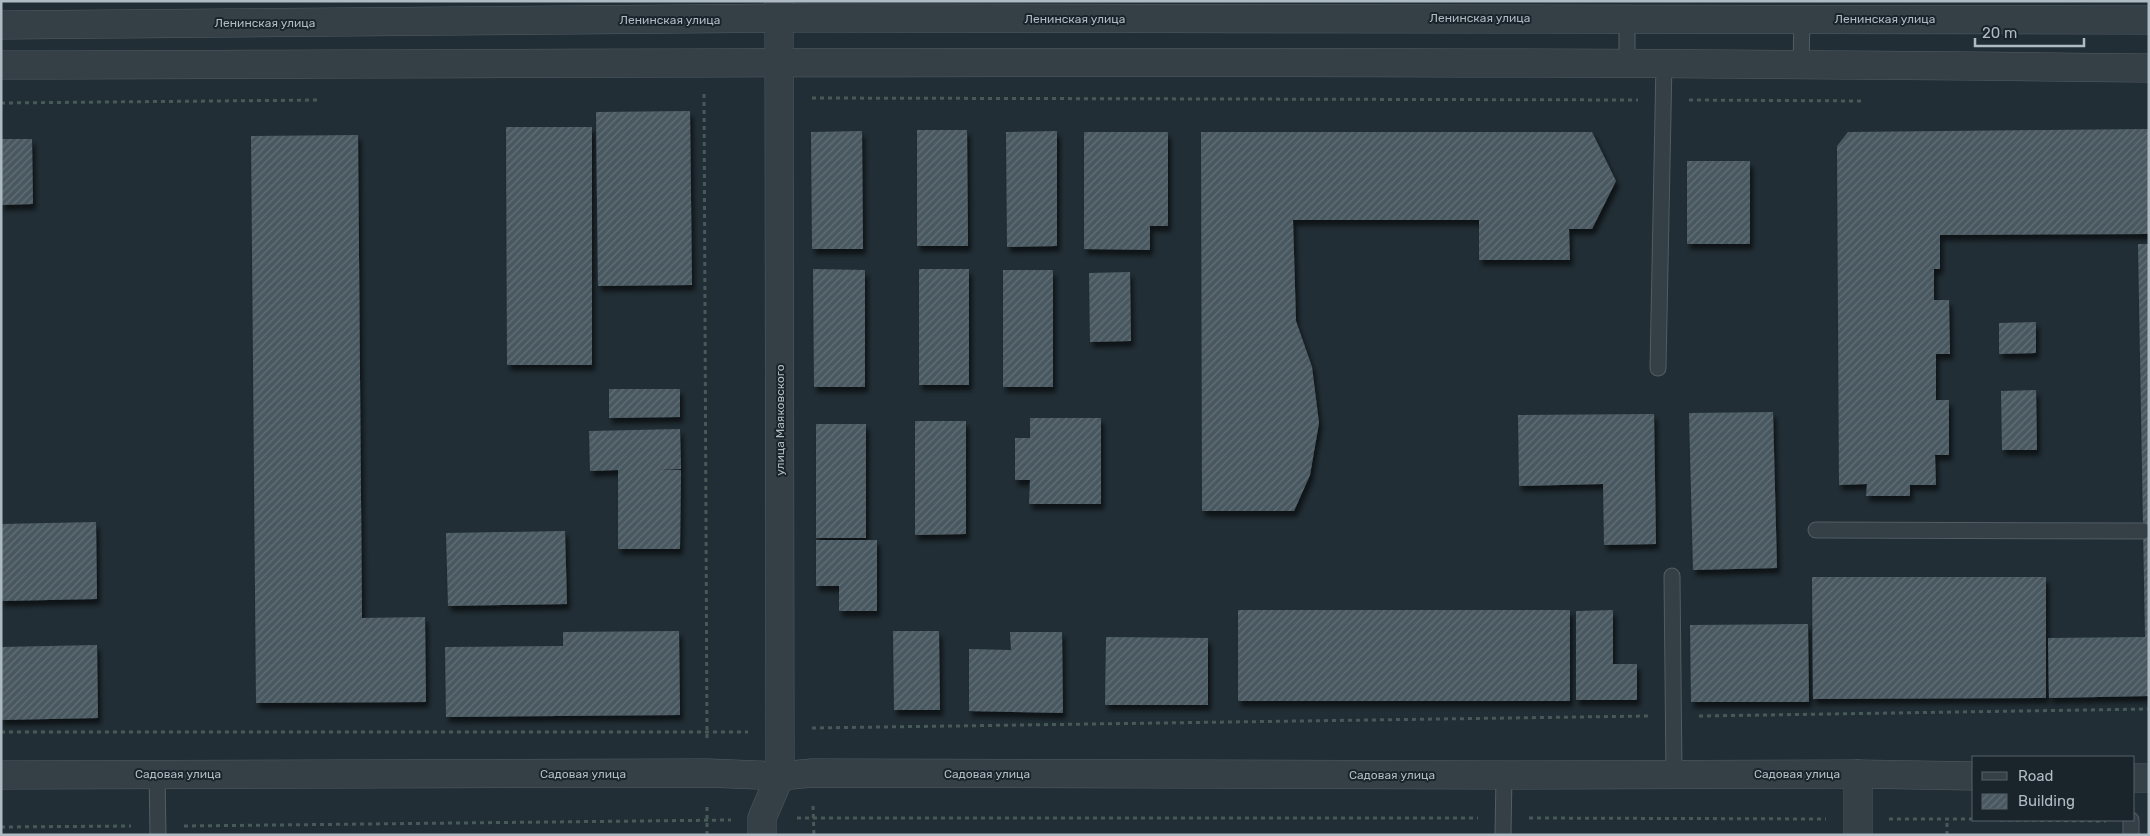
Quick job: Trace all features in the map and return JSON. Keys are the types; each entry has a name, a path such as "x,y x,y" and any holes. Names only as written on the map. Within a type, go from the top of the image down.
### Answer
{"street":[{"name":"Ленинская улица","path":"1,25 779,10 1626,18 1718,10 1802,18 2149,20"},
{"name":"улица Маяковского","path":"762,826 780,776 781,732 779,10"},
{"path":"1,65 779,62 1627,63 2149,68"},
{"name":"Садовая улица","path":"1,775 707,773 780,776 812,773 1858,774 1972,776"},
{"path":"1858,774 1858,827"},
{"path":"2135,778 2149,778"}],"lane":[{"path":"1626,18 1627,63"},
{"path":"1802,18 1802,64"},
{"path":"1658,368 1664,64"},
{"path":"1816,530 2143,531"},
{"path":"1672,576 1674,775"},
{"path":"156,774 157,830"},
{"path":"1503,835 1504,775"}],"path":[{"path":"707,835 704,95 727,63"},
{"path":"694,95 713,96"},
{"path":"779,98 1861,101"},
{"path":"1,103 328,100"},
{"path":"1,732 781,732 810,728 2149,709"},
{"path":"1,827 157,830 707,821 762,826 1503,818 1858,827 1947,819 1972,819"},
{"path":"1947,819 1947,835"},
{"path":"2026,821 2131,825"}],"building":[{"path":"690,111 692,285 598,286 596,112"},
{"path":"506,127 592,127 592,365 507,365"},
{"path":"2149,129 2149,234 1940,235 1940,269 1934,269 1934,300 1949,300 1950,354 1936,354 1936,400 1949,400 1949,455 1935,455 1936,485 1910,485 1910,496 1866,496 1867,484 1839,485 1837,146 1848,132"},
{"path":"917,130 967,130 968,246 917,246"},
{"path":"862,131 863,249 812,249 811,132"},
{"path":"1057,131 1057,246 1007,247 1006,132"},
{"path":"1084,132 1168,132 1168,226 1150,226 1150,250 1084,249"},
{"path":"1201,132 1592,132 1616,181 1592,229 1569,229 1570,260 1479,260 1479,220 1293,220 1296,321 1312,367 1319,423 1310,475 1294,511 1202,511"},
{"path":"358,135 362,618 425,617 426,702 256,703 251,136"},
{"path":"1,139 32,139 33,204 1,205"},
{"path":"1687,161 1750,161 1750,244 1687,244"},
{"path":"2138,244 2149,244 2149,696 2049,698 2048,638 2145,637"},
{"path":"813,269 865,270 865,387 814,387"},
{"path":"919,269 969,269 969,385 919,385"},
{"path":"1003,270 1053,270 1053,387 1003,387"},
{"path":"1130,272 1131,341 1090,342 1089,273"},
{"path":"2036,322 2036,353 1999,354 1999,323"},
{"path":"609,389 680,389 680,417 609,418"},
{"path":"2036,390 2037,450 2002,450 2001,391"},
{"path":"1773,412 1777,568 1693,570 1689,413"},
{"path":"1654,414 1656,544 1604,545 1603,484 1519,486 1518,415"},
{"path":"1030,418 1101,418 1101,504 1029,504 1030,480 1015,480 1015,438 1030,438"},
{"path":"915,421 966,421 966,534 915,535"},
{"path":"816,424 866,424 866,538 816,538"},
{"path":"680,429 681,469 658,470 681,470 680,549 618,549 618,470 590,471 589,431"},
{"path":"96,522 97,599 1,601 1,524"},
{"path":"565,531 567,604 448,606 446,533"},
{"path":"816,540 877,540 877,611 839,611 839,586 816,586"},
{"path":"1812,577 2046,577 2046,698 1813,699"},
{"path":"1238,610 1570,610 1570,701 1238,701"},
{"path":"1613,610 1613,664 1637,664 1637,700 1576,700 1576,611"},
{"path":"1808,624 1809,702 1691,702 1690,625"},
{"path":"679,631 680,715 446,717 445,647 563,646 563,632"},
{"path":"893,631 939,631 940,710 894,710"},
{"path":"1010,632 1062,632 1063,713 969,711 969,649 1011,650"},
{"path":"1106,637 1208,638 1208,705 1105,705"},
{"path":"97,645 98,718 1,720 1,647"}]}
